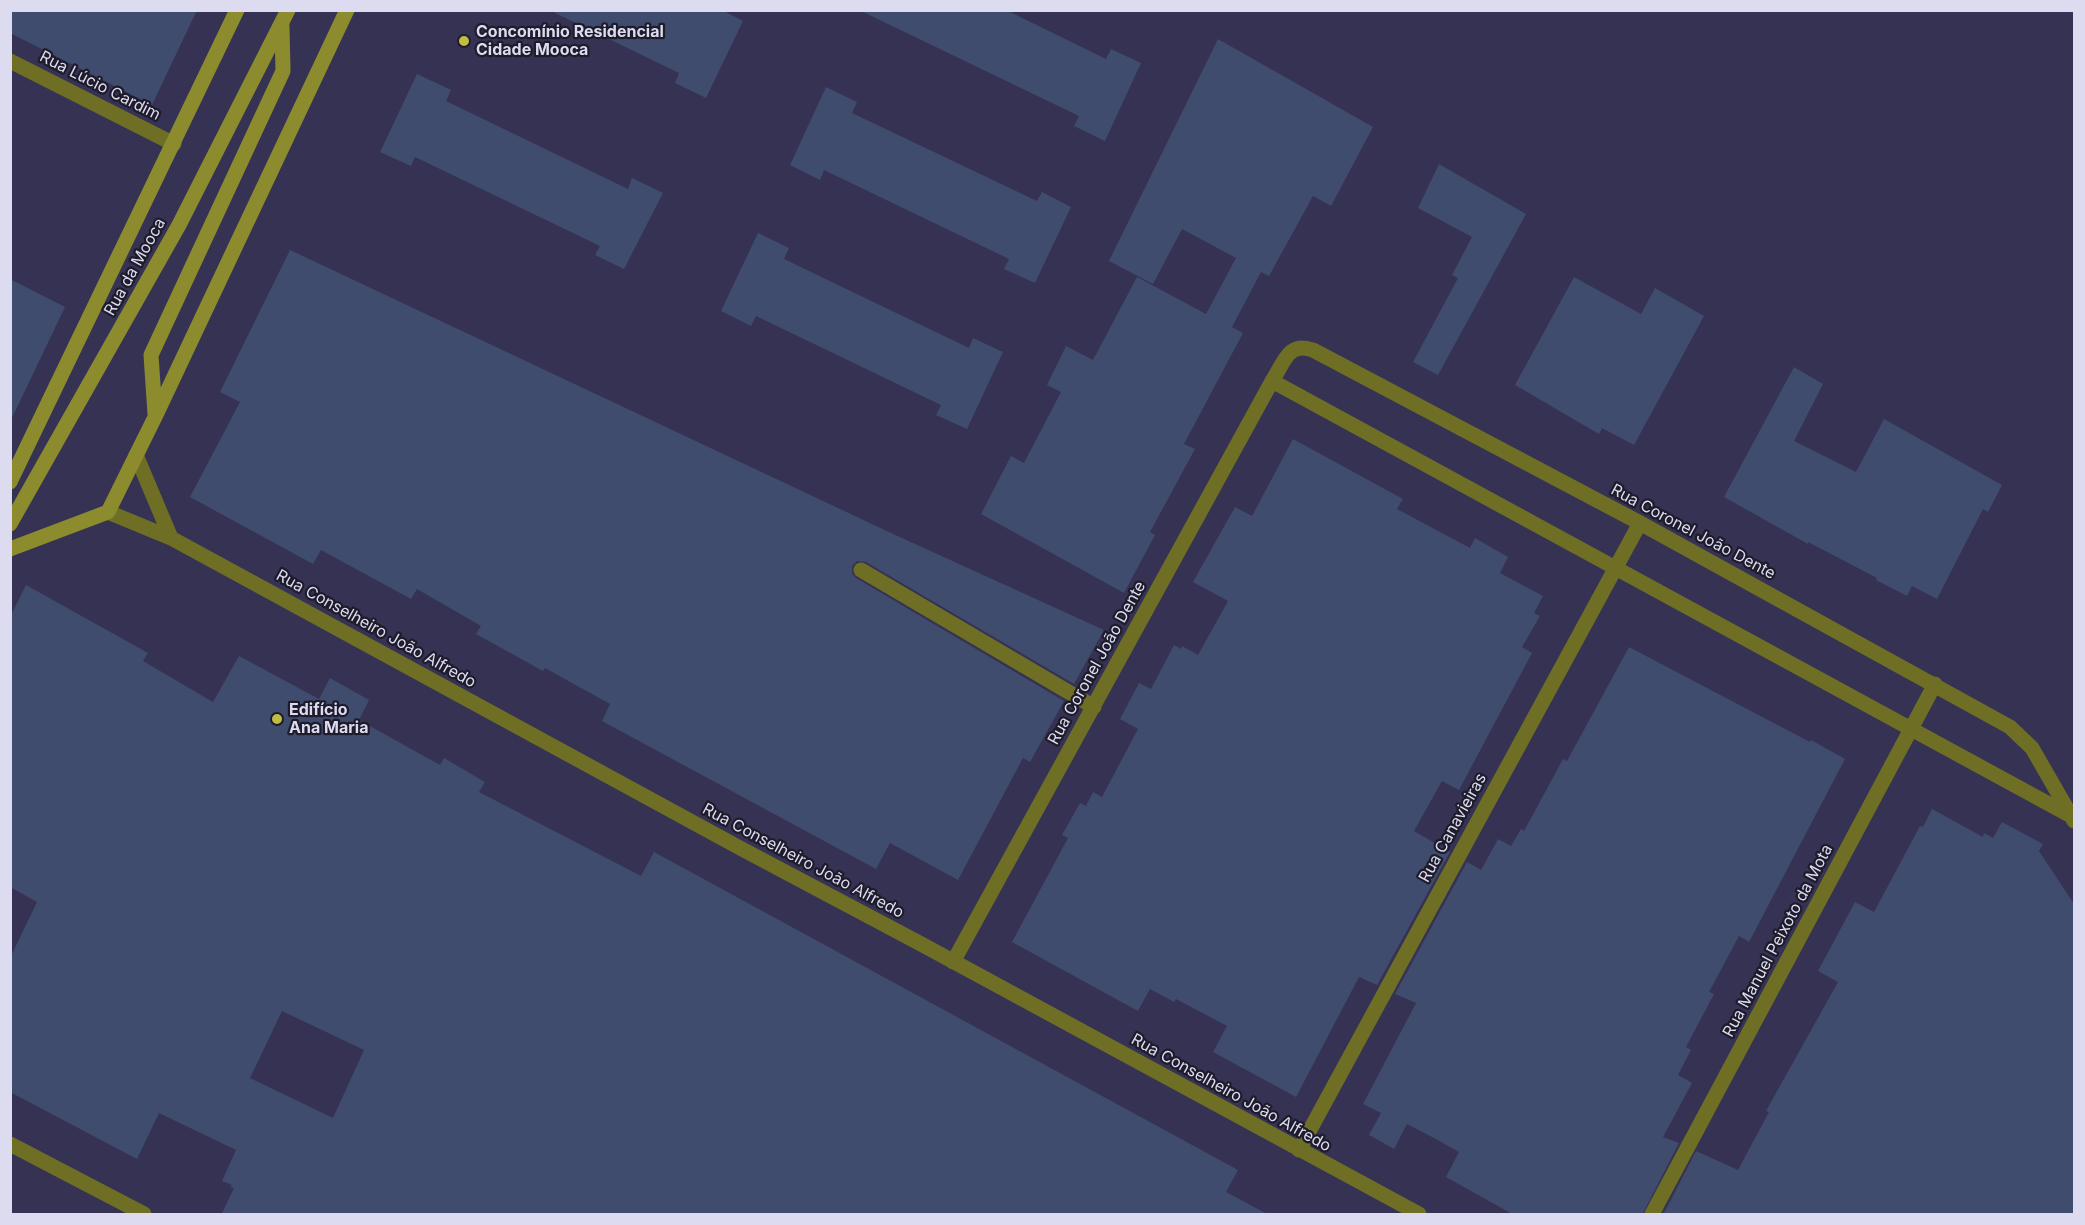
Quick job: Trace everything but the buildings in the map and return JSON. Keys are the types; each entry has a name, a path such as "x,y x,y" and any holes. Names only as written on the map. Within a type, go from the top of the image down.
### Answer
{"street":[{"name":"Rua da Mooca","path":"10,482 237,10"},
{"path":"10,549 108,512 347,10"},
{"name":"Rua da Mooca","path":"10,524 179,225 285,17"},
{"path":"156,415 151,355 283,71 285,17"},
{"name":"Rua Lúcio Cardim","path":"10,61 174,144"},
{"name":"Rua Coronel João Dente","path":"953,962 1272,381 1290,352 1296,347 1303,346 1640,524 2010,727 2032,748 2073,819"},
{"name":"Rua Coronel João Dente","path":"1272,381 2073,819"},
{"path":"136,455 171,538"},
{"name":"Rua Conselheiro João Alfredo","path":"108,512 171,538 1419,1215"},
{"name":"Rua Canavieiras","path":"1299,1150 1640,524"},
{"path":"861,570 1094,708"},
{"name":"Rua Manuel Peixoto da Mota","path":"1652,1215 1935,684"},
{"path":"10,1144 144,1215"}],"place":[{"name":"Concomínio Residencial Cidade Mooca","path":"464,41"},
{"name":"Edifício Ana Maria","path":"277,719"}]}
